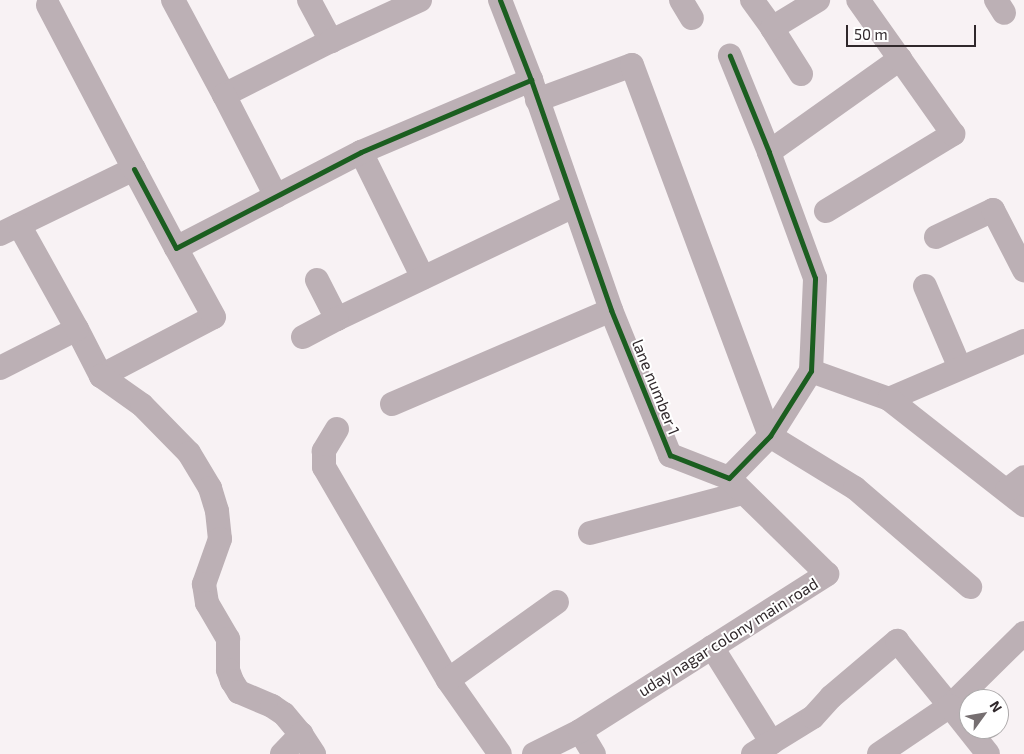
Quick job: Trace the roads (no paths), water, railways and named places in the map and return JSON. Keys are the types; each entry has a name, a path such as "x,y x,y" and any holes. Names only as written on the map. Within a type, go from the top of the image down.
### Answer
{"street":[{"path":"173,0 276,196"},
{"path":"309,0 331,40"},
{"path":"224,95 331,40 420,0"},
{"name":"lane number 1","path":"500,0 534,90 611,310 670,455 736,485"},
{"path":"752,0 801,74"},
{"path":"772,28 818,0"},
{"path":"826,211 953,134 858,0"},
{"path":"51,2 134,170 214,317 101,376"},
{"path":"590,533 736,485 811,371 815,278 769,152 730,56"},
{"path":"769,152 900,59"},
{"path":"176,248 361,152 534,90 632,65 770,436 855,488 970,587"},
{"path":"361,152 423,278"},
{"path":"134,170 10,230 77,329 101,376 142,405 189,453 210,488 218,511 220,539 204,584 207,603 228,639 228,670 232,681 240,692 272,706 284,714 301,734 314,754"},
{"path":"303,337 574,206"},
{"path":"936,237 993,210 1024,270"},
{"path":"317,280 337,319"},
{"path":"925,286 960,368"},
{"path":"392,404 611,310"},
{"path":"0,368 77,329"},
{"path":"889,399 1024,341"},
{"path":"811,371 889,399 1018,491"},
{"path":"337,429 324,451 324,468 448,680 500,754"},
{"name":"uday nagar colony main road","path":"534,754 580,730 828,574 736,485"},
{"path":"448,680 557,602"},
{"path":"879,754 950,706 1024,633"},
{"path":"712,647 762,748 813,718 831,697 897,641 988,754"},
{"path":"580,730 594,754"},
{"path":"282,754 301,734"}]}
